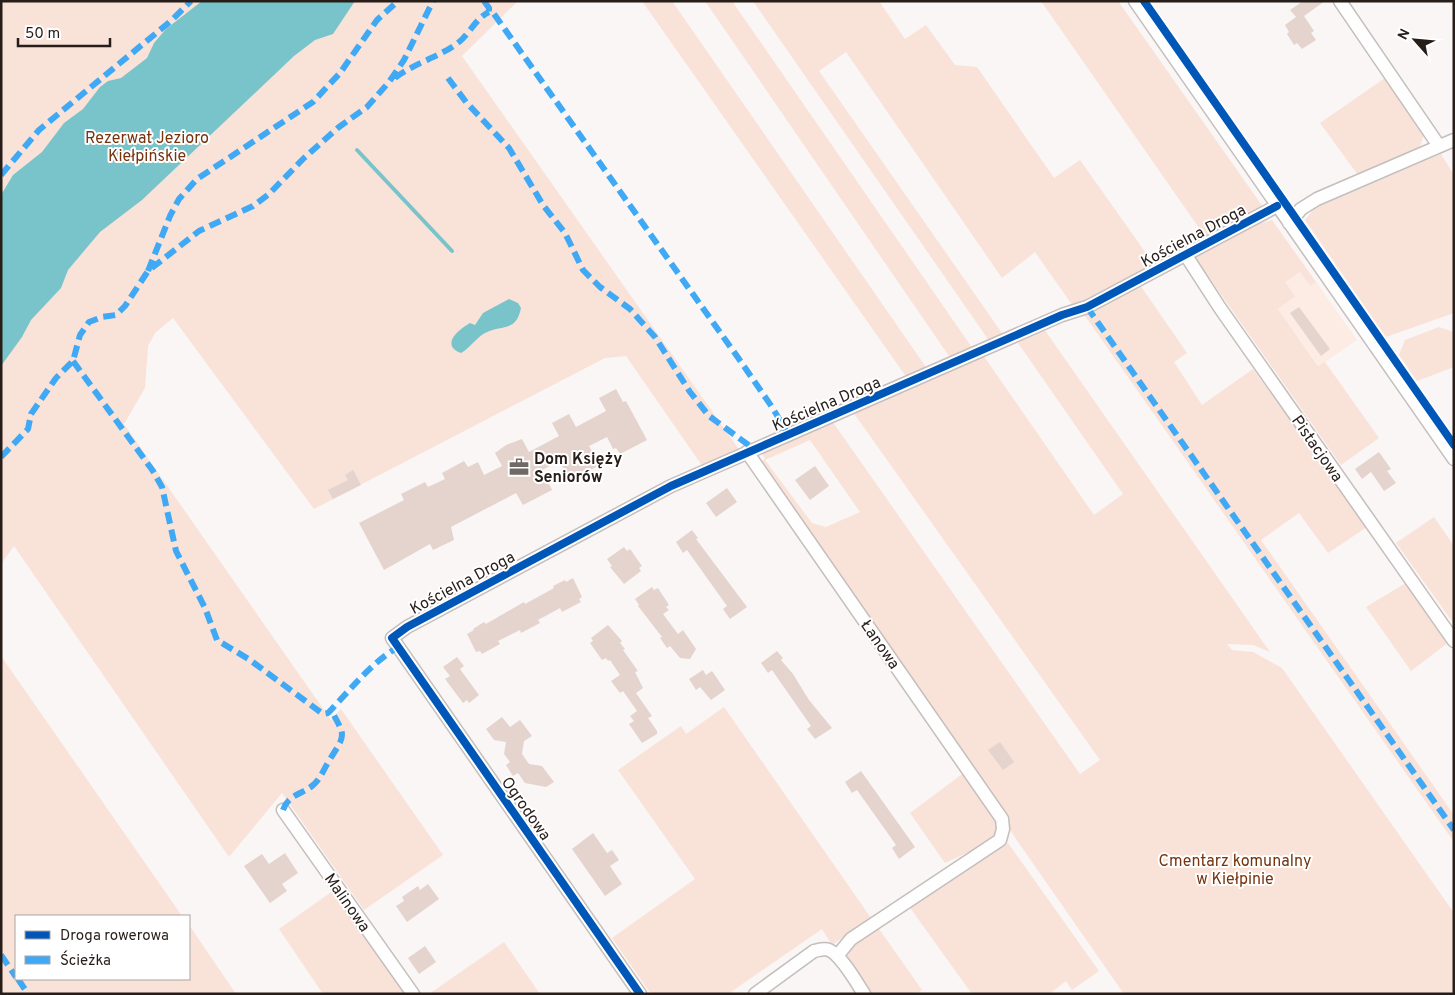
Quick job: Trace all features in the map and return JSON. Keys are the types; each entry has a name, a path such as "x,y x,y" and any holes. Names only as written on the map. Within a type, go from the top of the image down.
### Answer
{"street":[{"path":"1135,1 1454,459"},
{"path":"1340,1 1439,146"},
{"path":"1289,223 1301,209 1316,199 1454,140"},
{"name":"Kościelna Droga","path":"392,638 407,627 671,486 1062,315 1087,306 1277,206"},
{"name":"Pistacjowa","path":"1186,254 1220,308 1454,641"},
{"name":"Łanowa","path":"746,452 1000,812 1003,829 1000,840 851,939 837,956"},
{"name":"Ogrodowa","path":"392,638 640,994"},
{"name":"Malinowa","path":"283,810 413,994"},
{"path":"756,994 814,951 830,950 837,956 864,994"}],"shaded area":[{"path":"1300,272 1310,286 1316,282 1357,340 1319,366 1278,309 1284,304 1285,282"}],"green space":[{"name":"Rezerwat Jezioro Kiełpińskie","path":"1,1 518,1 462,56 740,451 703,467 626,356 605,358 314,509 173,318 155,333 148,346 145,388 124,424 331,720 341,709 443,855 364,910 282,793 229,857 14,546 1,564"},
{"path":"642,1 672,1 928,370 907,378"},
{"path":"705,1 732,1 973,349 951,359"},
{"path":"753,1 879,1 905,39 926,25 955,65 977,67 1054,178 1080,160 1155,266 1073,306 1035,252 1002,278 846,52 819,71 1004,336 990,342"},
{"path":"1041,1 1118,1 1263,207 1206,238"},
{"path":"1385,78 1424,134 1420,147 1358,175 1320,123"},
{"path":"1441,154 1454,175 1454,313 1386,337 1305,220 1315,208"},
{"path":"1272,220 1316,282 1310,286 1300,272 1285,282 1295,296 1278,309 1318,366 1325,362 1379,438 1341,465 1194,256 1253,225"},
{"path":"1140,285 1187,353 1174,362 1202,405 1253,369 1367,527 1328,553 1299,513 1261,540 1454,815 1454,842 1083,313"},
{"path":"1439,327 1454,332 1454,367 1417,381 1399,355 1405,340"},
{"name":"Cmentarz komunalny w Kiełpinie","path":"1044,329 1270,652 1253,645 1227,644 1232,650 1253,652 1282,668 1454,913 1454,994 1124,994 1007,826 1009,818 760,462 765,459 760,451 832,421 1080,774 1100,760 853,412 983,355 1094,515 1123,494 1016,340","holes":["810,440 860,512 826,527 812,523 765,460"]},
{"path":"1434,517 1454,546 1454,624 1396,543"},
{"path":"1406,583 1449,642 1411,671 1366,607"},
{"path":"1,656 181,915 15,915 15,980 190,980 190,926 236,994 1,994"},
{"path":"724,707 871,918 832,945 822,929 728,994 651,994 612,938 695,879 618,770 681,726 686,734"},
{"path":"965,772 999,820 998,834 973,850 945,863 910,813"},
{"path":"1008,843 1099,971 1072,990 1066,981 1049,994 972,994 908,905 990,851"},
{"path":"337,888 411,994 323,994 279,929"},
{"path":"877,926 922,990 917,994 867,994 845,957 848,948"},
{"path":"504,942 540,994 429,994"}],"water":[{"path":"202,1 355,1 333,34 315,40 294,56 142,200 100,232 68,270 61,288 31,320 22,337 1,366 1,195 13,175 42,152 64,123 83,109 100,87 108,81 121,78 147,58 154,43 166,29"},
{"path":"509,299 518,303 521,308 519,316 512,325 485,333 461,353 455,350 451,342 456,333 470,323 475,325 483,313"}],"building":[{"path":"1303,1 1325,1 1304,16 1314,31 1311,33 1316,40 1302,49 1297,43 1294,45 1287,34 1289,32 1285,25 1296,17 1290,10"},
{"path":"1299,307 1330,349 1321,356 1290,313"},
{"path":"616,389 623,402 626,401 647,440 620,454 616,448 613,449 607,437 589,446 600,465 573,479 569,473 566,474 560,461 542,470 552,490 523,505 516,493 451,527 454,540 433,550 430,544 384,570 359,523 404,500 401,494 425,482 428,487 445,479 442,473 464,461 468,467 478,462 484,475 502,466 495,453 506,445 522,439 529,452 559,436 552,423 569,414 576,427 606,411 599,398"},
{"path":"1379,452 1391,469 1387,471 1396,483 1384,491 1371,472 1362,479 1355,469"},
{"path":"815,466 829,486 810,500 795,480"},
{"path":"353,470 361,485 333,499 328,490 348,480 345,475"},
{"path":"727,488 737,502 716,517 706,503"},
{"path":"692,530 698,538 696,539 747,607 730,619 723,609 727,606 687,550 683,553 676,542"},
{"path":"624,547 627,551 630,549 642,566 639,568 641,571 624,584 610,567 612,566 607,559"},
{"path":"573,578 582,597 579,599 581,602 562,612 560,608 538,620 540,623 521,633 520,630 498,641 500,644 482,654 480,651 476,652 467,634 473,629 484,622 486,624 524,602 525,604 554,588 553,586"},
{"path":"652,587 654,590 658,588 669,605 666,607 669,610 663,614 678,634 683,630 696,649 690,659 680,658 670,646 667,648 660,638 662,637 638,606 635,599"},
{"path":"608,625 622,641 620,643 625,649 623,650 638,671 635,672 643,688 636,693 652,716 648,718 657,731 657,734 642,743 629,724 634,721 630,716 637,711 623,691 620,693 611,681 620,675 610,660 608,661 606,658 602,660 590,643 593,641 591,638"},
{"path":"777,651 783,658 781,660 793,674 809,700 832,728 815,739 807,729 811,726 772,670 768,673 761,663"},
{"path":"457,657 464,666 460,669 479,695 469,703 467,700 463,703 445,679 450,676 443,667"},
{"path":"703,670 706,675 712,671 725,690 711,700 700,687 696,690 689,679"},
{"path":"502,717 510,727 520,720 532,736 524,741 522,754 529,764 542,766 554,782 546,787 525,783 518,773 513,776 506,765 510,762 504,754 506,742 494,740 486,729"},
{"path":"1000,742 1014,762 1003,770 988,750"},
{"path":"861,771 915,847 899,859 892,848 896,845 857,790 852,793 845,782"},
{"path":"593,833 607,853 612,850 619,860 610,866 622,884 605,896 572,849"},
{"path":"285,853 298,873 282,884 287,891 270,903 244,866 262,854 269,864"},
{"path":"428,884 439,899 407,922 396,906 404,901 402,897 418,886 420,890"},
{"path":"425,946 436,962 419,974 408,958"}],"waterway":[{"path":"357,150 452,251"}],"marked path":[{"path":"1,175 39,130 172,20 191,1"},
{"path":"148,271 170,216 179,199 197,179 313,102 340,73 377,20 398,1"},
{"path":"1,457 28,429 31,414 56,378 73,361 80,335 89,322 102,317 116,315 125,306 148,271 199,231 253,206 269,194 304,158 339,127 367,107 389,82 404,60 433,1"},
{"path":"484,1 489,8 489,12 494,14 739,359 788,434"},
{"path":"395,78 410,68 452,47 463,38 480,18 489,12"},
{"path":"448,78 466,102 509,148 543,205 565,233 583,270 600,287 630,309 655,337 690,392 709,416 754,449"},
{"path":"1087,307 1454,830"},
{"path":"73,361 153,471 162,487 176,551 205,608 217,640 250,660 323,714 328,713 378,661 398,647"},
{"path":"283,810 291,798 312,786 318,780 341,741 342,732 331,710"},
{"path":"1,955 15,976"},
{"path":"19,980 28,994"}],"cycle path":[{"path":"1144,1 1454,445"},
{"path":"640,994 392,638 407,627 671,486 1062,315 1087,307 1277,206"}],"place":[{"name":"Dom Księży Seniorów","path":"519,467"}]}
